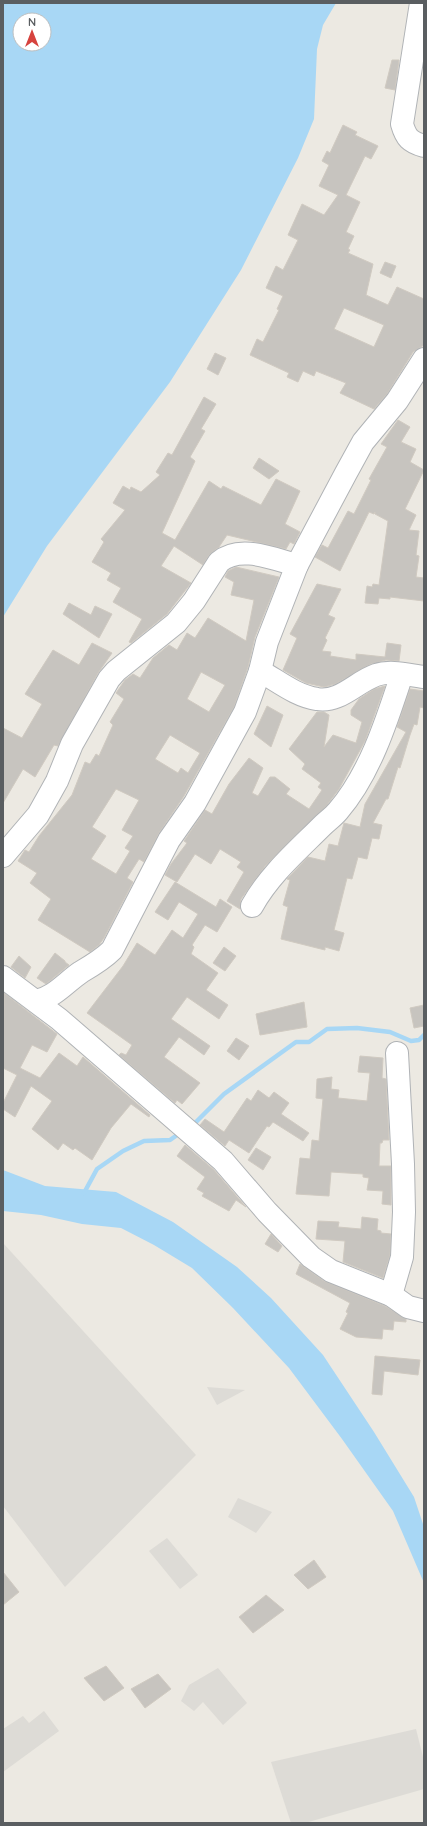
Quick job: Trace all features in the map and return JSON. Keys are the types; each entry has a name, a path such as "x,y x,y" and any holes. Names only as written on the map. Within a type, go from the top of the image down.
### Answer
{"street":[{"path":"421,3 402,124 408,139 412,143 424,146"},
{"path":"36,1001 52,995 81,972 104,958 112,950 170,840 195,803 245,712 260,671 268,642 297,565 363,442 397,401 424,359"},
{"path":"3,856 38,815 57,781 72,744 110,678 116,671 176,623 185,613 219,562 225,557 243,553 297,565"},
{"path":"260,671 292,690 318,699 339,696 377,675 402,674 424,677"},
{"path":"252,906 262,888 274,874 337,812 352,792 362,775 388,717 402,674"},
{"path":"3,977 36,1001 223,1161 267,1212 311,1257 331,1271 391,1295 408,1307 424,1310"},
{"path":"391,1295 402,1257 404,1212 397,1053"}],"shaded area":[{"path":"3,1243 196,1455 65,1587 3,1506"},
{"path":"207,1387 245,1390 217,1405"},
{"path":"238,1498 272,1512 256,1533 228,1517"},
{"path":"167,1538 198,1575 180,1589 149,1551"},
{"path":"218,1668 247,1703 223,1725 203,1702 194,1711 181,1701 189,1685"},
{"path":"44,1711 59,1731 3,1772 3,1729 23,1716 29,1723"},
{"path":"416,1729 424,1761 424,1789 305,1823 291,1823 271,1762"}],"water":[{"path":"3,3 336,3 323,25 317,49 314,119 298,158 241,270 170,382 47,546 3,617"},
{"path":"3,1170 45,1186 116,1192 173,1222 237,1267 271,1298 323,1355 374,1432 414,1497 424,1527 424,1583 393,1511 289,1368 233,1308 192,1268 154,1245 121,1228 82,1224 41,1215 3,1211"}],"building":[{"path":"392,60 399,60 395,90 385,88"},
{"path":"343,125 357,132 355,135 378,146 371,159 365,156 346,195 360,202 346,232 354,236 348,249 350,250 348,253 373,264 366,295 388,305 397,287 424,299 424,345 413,352 387,394 374,409 340,393 346,383 316,371 314,376 303,371 298,382 287,377 289,373 250,355 257,339 263,342 279,310 277,309 283,296 266,288 276,266 283,270 298,240 288,235 302,204 324,215 338,195 319,186 329,165 322,161 327,151 330,153","holes":["344,308 384,325 374,347 334,329"]},
{"path":"385,262 396,266 391,278 380,273"},
{"path":"215,353 226,358 218,375 207,369"},
{"path":"204,397 216,404 201,429 205,431 190,457 195,461 162,533 175,540 209,481 221,489 223,486 261,505 276,479 300,491 285,524 300,532 294,544 290,542 286,549 227,535 219,547 209,555 203,565 174,546 161,566 191,583 167,614 131,643 129,642 142,619 113,602 121,588 107,580 111,573 92,562 104,542 101,539 125,510 113,503 123,486 130,490 131,487 141,492 160,475 156,472 168,453 172,455"},
{"path":"398,420 410,427 401,442 416,449 410,462 424,470 405,509 416,515 409,530 419,531 416,555 419,556 416,577 424,578 424,601 390,597 390,599 379,598 378,604 365,603 367,586 372,587 373,584 379,585 388,521 375,514 375,512 374,514 369,512 340,571 315,557 322,545 328,548 348,511 354,514 371,480 369,479 387,447 381,444"},
{"path":"259,458 279,471 269,479 253,468"},
{"path":"236,567 279,577 255,637 248,667 234,707 184,796 159,833 144,862 139,859 127,878 133,882 104,938 99,945 90,952 38,920 51,899 30,883 37,873 18,861 25,850 29,852 39,836 72,795 85,762 90,764 96,754 99,756 113,725 110,722 124,699 116,693 125,680 133,674 140,678 153,658 169,645 177,650 187,633 195,638 208,618 246,641 254,600 231,595 234,582 225,577 228,571","holes":["201,672 225,685 209,712 187,699","170,735 200,753 188,773 181,768 178,773 155,759","116,789 139,800 122,830 133,836 125,848 130,851 116,874 91,859 106,836 92,827"]},
{"path":"317,584 341,589 328,615 335,618 325,638 327,640 322,651 331,652 330,656 356,660 356,654 385,657 387,643 401,645 399,661 386,660 371,664 335,684 324,687 306,683 283,670 297,638 290,634"},
{"path":"69,603 91,615 95,606 112,614 99,638 63,614"},
{"path":"92,643 112,653 98,673 58,746 54,745 35,777 23,769 3,803 3,728 22,738 42,704 25,694 53,650 79,665"},
{"path":"385,686 365,741 339,789 327,805 266,865 241,899 240,909 227,901 244,872 237,867 241,862 220,849 211,864 195,854 177,882 165,875 171,864 187,843 184,841 205,810 212,814 229,784 249,758 263,768 252,793 258,796 270,777 275,777 290,789 286,794 309,809 322,790 318,787 321,783 302,769 305,764 289,749 317,712 324,712 329,715 324,747 333,735 356,743 362,722 351,715 351,710 359,699 374,689"},
{"path":"410,689 424,691 424,708 420,707 417,725 414,724 388,799 386,799 373,823 382,825 379,839 372,838 367,859 358,857 352,879 347,878 334,930 344,933 339,951 325,947 325,950 281,939 288,907 283,905 290,880 287,879 308,857 325,861 329,844 338,846 344,823 360,827 365,804 406,732 397,727"},
{"path":"267,706 283,715 271,747 254,734"},
{"path":"175,882 216,907 220,899 232,907 217,932 205,925 192,945 194,947 191,954 218,973 206,990 228,1005 219,1019 187,997 171,1019 210,1046 204,1055 179,1037 164,1057 200,1083 182,1104 177,1100 175,1103 119,1055 121,1053 126,1055 132,1045 87,1013 123,966 137,943 155,955 172,930 183,938 198,914 179,902 168,920 155,912"},
{"path":"224,947 236,956 225,971 213,963"},
{"path":"55,953 69,965 46,984 37,978"},
{"path":"19,956 31,967 25,978 11,967"},
{"path":"4,993 57,1034 47,1052 32,1045 20,1068 40,1078 59,1053 77,1066 83,1057 150,1115 149,1117 131,1104 111,1128 92,1160 75,1148 73,1150 63,1143 58,1150 32,1129 52,1101 31,1086 15,1117 3,1109 3,1103 17,1075 3,1068"},
{"path":"304,1002 307,1027 260,1035 256,1014"},
{"path":"424,1005 424,1026 414,1028 410,1008"},
{"path":"236,1038 249,1046 239,1060 227,1051"},
{"path":"360,1056 383,1058 382,1078 386,1079 389,1140 383,1140 382,1143 380,1143 379,1166 391,1166 391,1205 382,1204 383,1191 367,1190 369,1178 363,1177 363,1174 331,1172 329,1196 296,1194 300,1158 310,1159 312,1140 319,1141 323,1099 316,1098 317,1079 332,1077 331,1089 339,1090 338,1098 367,1101 370,1073 358,1072"},
{"path":"258,1090 269,1098 274,1092 289,1103 281,1114 309,1133 303,1141 273,1122 269,1127 267,1126 249,1153 229,1140 225,1146 200,1125 205,1119 224,1132 247,1098 251,1101"},
{"path":"185,1145 214,1170 246,1207 236,1200 229,1211 202,1196 204,1193 197,1189 205,1177 177,1156"},
{"path":"256,1148 271,1157 263,1170 248,1160"},
{"path":"362,1217 378,1219 377,1230 381,1231 381,1233 391,1234 390,1255 383,1278 343,1262 345,1241 316,1239 318,1221 339,1222 338,1227 361,1229"},
{"path":"271,1234 282,1246 278,1252 265,1244"},
{"path":"300,1264 324,1281 385,1306 406,1319 406,1322 394,1321 393,1330 383,1329 382,1339 356,1337 340,1329 348,1313 346,1312 350,1303 296,1274"},
{"path":"375,1356 420,1360 418,1375 384,1371 382,1395 372,1394"},
{"path":"314,1560 326,1577 308,1589 294,1575"},
{"path":"3,1572 19,1592 3,1605"},
{"path":"266,1595 284,1610 253,1633 239,1617"},
{"path":"106,1666 124,1688 104,1701 84,1678"},
{"path":"158,1674 171,1689 145,1708 131,1689"}],"waterway":[{"path":"192,1126 224,1094 296,1042 309,1042 327,1029 357,1028 390,1032 411,1041 419,1040 424,1035"},
{"path":"84,1193 97,1169 123,1151 144,1141 170,1140 180,1133"}]}
